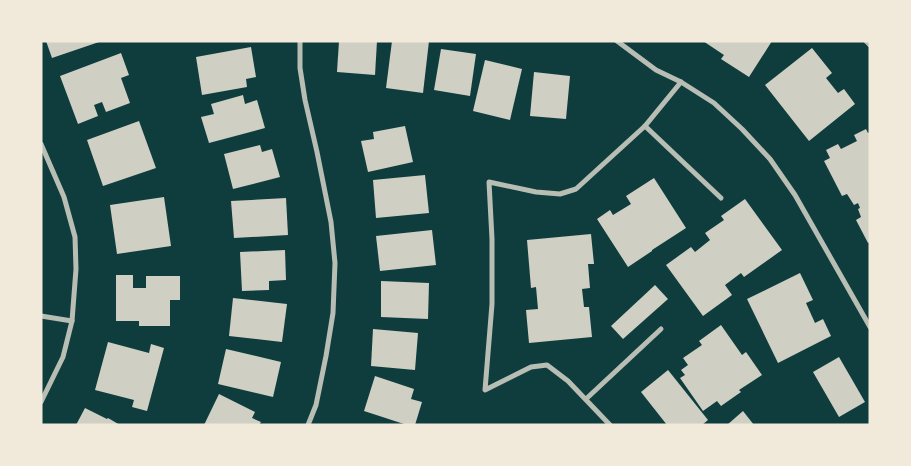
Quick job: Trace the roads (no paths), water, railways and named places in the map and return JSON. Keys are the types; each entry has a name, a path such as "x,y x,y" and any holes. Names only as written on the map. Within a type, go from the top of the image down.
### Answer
{"street":[{"path":"300,41 300,68 305,100 330,222 335,263 333,313 326,356 316,405 308,425"},
{"path":"616,41 656,70 681,82 714,103 742,129 770,160 795,195 870,326"},
{"path":"866,41 870,46"},
{"path":"610,425 568,381 547,365 531,367 485,390 492,304 492,239 489,182 536,192 560,194 576,188 645,126 681,82"},
{"path":"645,126 721,198"},
{"path":"41,144 64,197 75,237 76,269 72,321 63,357 41,402"},
{"path":"41,316 72,321"},
{"path":"586,399 661,329"}]}
